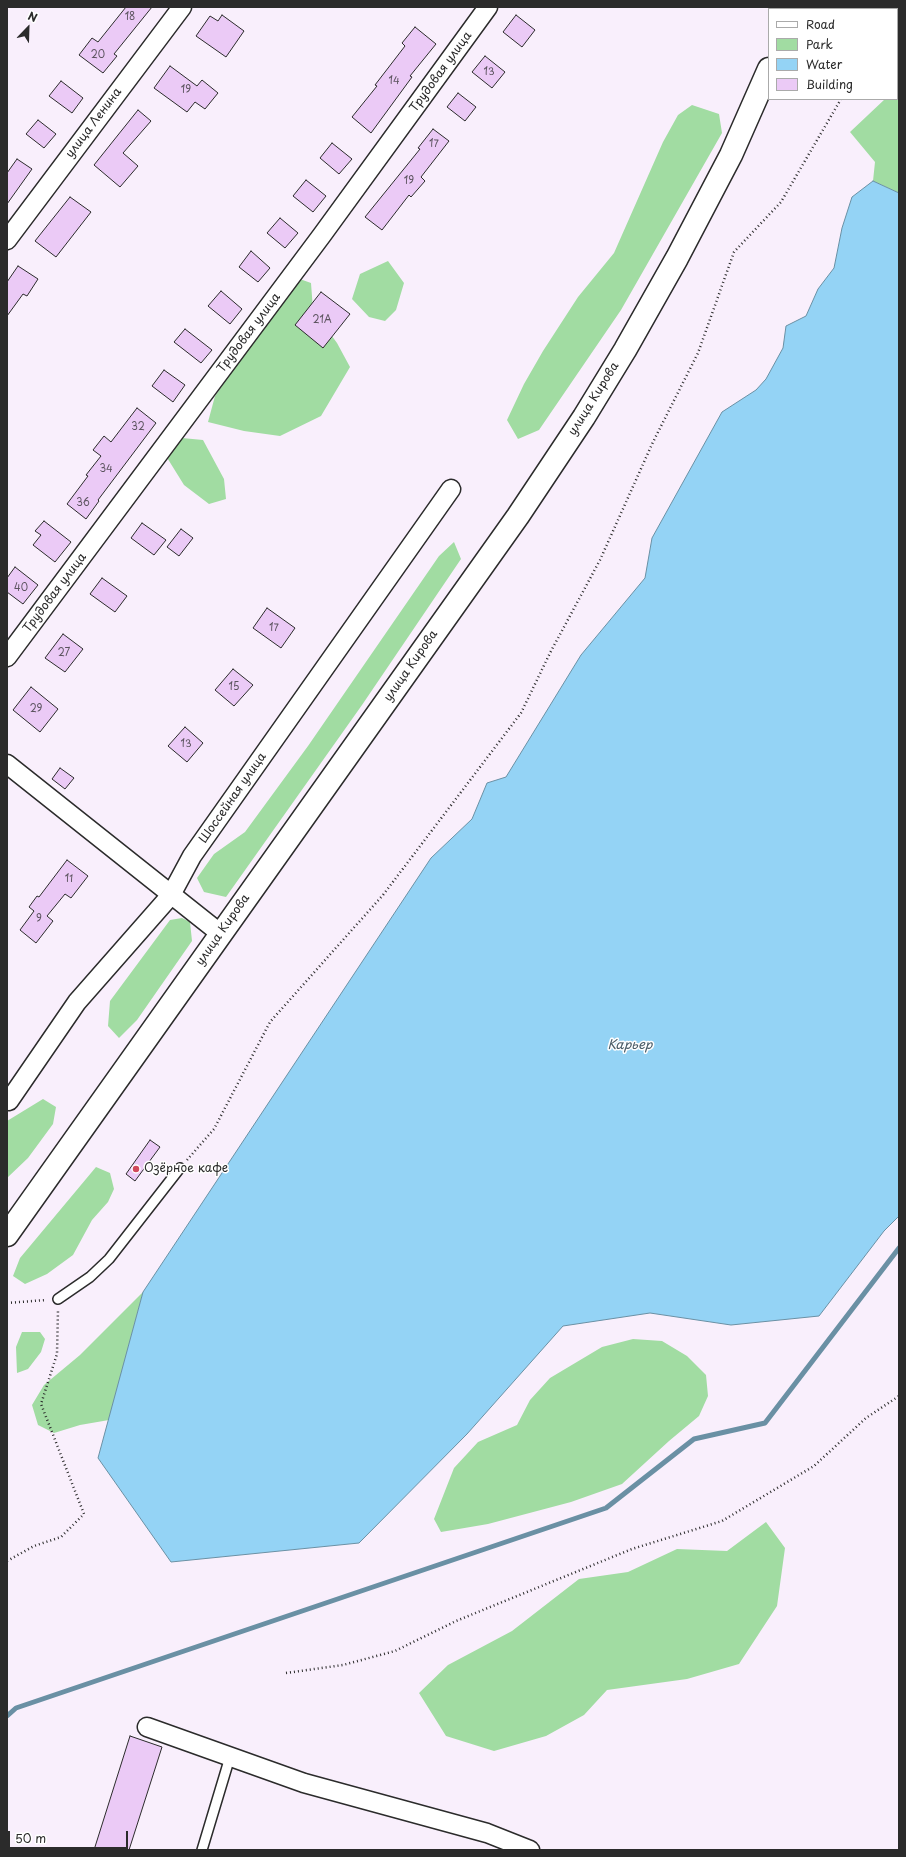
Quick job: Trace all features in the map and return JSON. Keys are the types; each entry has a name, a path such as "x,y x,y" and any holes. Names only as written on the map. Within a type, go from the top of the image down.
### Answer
{"main road":[{"name":"улица Кирова","path":"7,1235 518,516 584,417 677,258 731,154 768,71"}],"street":[{"name":"улица Ленина","path":"7,240 182,7"},
{"name":"Трудовая улица","path":"7,658 322,235 488,7"},
{"name":"Шоссейная улица","path":"8,1101 77,1002 171,895 192,856 451,490"},
{"path":"7,764 221,934"},
{"path":"147,1727 304,1783 487,1833 530,1850"}],"lane":[{"path":"58,1299 90,1277 109,1259 180,1168"},
{"path":"202,1850 230,1757"}],"path":[{"path":"180,1168 214,1130 270,1022 383,895 521,713 550,653 600,560 653,442 698,353 734,252 781,202 841,100"},
{"path":"7,1303 58,1299 56,1354 41,1404 84,1514 61,1537 34,1546 7,1561"},
{"path":"286,1672 343,1665 395,1651 456,1621 632,1549 722,1521 814,1466 866,1418 899,1396"}],"green space":[{"path":"898,96 899,193 873,181 875,162 850,132 884,100 898,100"},
{"path":"692,105 719,114 722,133 621,310 539,430 518,439 507,420 524,384 543,351 578,297 614,253 663,142 678,115"},
{"path":"388,261 404,283 396,310 385,321 369,317 352,299 360,274"},
{"path":"297,278 311,283 313,310 337,343 350,367 321,416 280,436 244,431 208,422 215,396"},
{"path":"182,438 203,440 224,479 226,499 209,504 184,485 166,456"},
{"path":"454,542 461,559 362,705 226,897 204,892 197,878 214,854 245,832 308,746 439,556"},
{"path":"182,918 190,922 192,941 137,1020 119,1038 108,1026 110,1001 170,920"},
{"path":"43,1099 56,1107 53,1124 28,1158 7,1178 7,1121"},
{"path":"96,1167 110,1173 114,1189 108,1202 92,1220 73,1255 47,1274 25,1284 13,1276 20,1258"},
{"path":"143,1292 109,1420 80,1425 54,1433 38,1425 32,1405 44,1385 80,1355"},
{"path":"22,1332 40,1332 45,1339 41,1352 28,1369 17,1373 16,1347"},
{"path":"633,1339 662,1341 687,1356 706,1375 708,1396 699,1416 622,1484 571,1502 488,1524 441,1532 434,1519 454,1468 478,1442 517,1425 530,1400 550,1378 602,1347"},
{"path":"766,1522 785,1548 777,1606 739,1664 687,1679 607,1690 584,1715 546,1736 494,1751 446,1736 419,1693 448,1665 512,1631 579,1579 628,1572 677,1549 727,1551"}],"water":[{"name":"Карьер","path":"873,181 899,193 899,1216 884,1231 819,1316 731,1325 650,1313 563,1326 467,1434 359,1543 171,1562 98,1458 143,1292 431,858 472,819 487,783 506,777 581,655 645,578 652,538 722,412 756,390 766,379 783,348 786,326 806,316 818,289 834,268 842,228 852,197"}],"building":[{"path":"126,7 152,7 114,54 117,56 103,73 79,55 92,38 98,42"},
{"path":"222,15 244,31 226,57 196,36 210,16 218,21"},
{"path":"516,15 535,30 522,47 503,32"},
{"path":"415,27 436,44 410,76 412,77 371,133 352,117 377,86 375,85 405,46 402,43"},
{"path":"485,56 505,72 492,88 472,72"},
{"path":"170,66 197,86 202,80 218,93 205,109 195,102 187,112 154,88"},
{"path":"61,81 83,98 72,113 49,96"},
{"path":"458,93 476,107 465,121 447,107"},
{"path":"138,110 151,121 123,153 138,166 120,187 94,165"},
{"path":"38,120 56,134 44,148 26,134"},
{"path":"433,129 449,141 421,177 425,181 411,197 409,195 382,230 365,217 420,149 418,148"},
{"path":"332,143 352,159 339,174 320,158"},
{"path":"17,159 32,169 7,204 7,173"},
{"path":"306,180 326,196 313,212 293,196"},
{"path":"70,197 91,212 56,257 35,241"},
{"path":"280,218 298,233 285,248 267,233"},
{"path":"251,251 270,268 258,282 239,267"},
{"path":"18,266 38,279 27,296 23,294 7,316 7,282"},
{"path":"221,291 242,309 230,324 208,306"},
{"path":"321,292 350,314 323,348 295,325"},
{"path":"185,329 212,350 201,363 174,342"},
{"path":"164,370 185,385 173,402 152,386"},
{"path":"137,408 156,423 98,500 99,501 86,519 67,504 88,476 86,475 101,456 93,450 104,436 111,442"},
{"path":"44,521 71,542 55,562 33,545 41,535 35,531"},
{"path":"142,523 166,540 154,555 131,538"},
{"path":"181,529 193,538 179,556 167,547"},
{"path":"15,567 38,585 23,604 7,592 7,578"},
{"path":"102,578 127,596 115,612 90,594"},
{"path":"267,608 295,628 281,648 253,628"},
{"path":"63,634 83,649 65,672 45,658"},
{"path":"233,669 253,685 234,706 215,690"},
{"path":"31,687 58,709 40,732 13,710"},
{"path":"185,727 203,743 187,762 168,746"},
{"path":"60,768 74,778 65,789 52,779"},
{"path":"67,860 88,876 71,898 65,894 47,916 53,921 36,943 20,930 34,911 29,907 37,896 39,897"},
{"path":"150,1140 160,1147 135,1181 126,1174"},
{"path":"130,1736 162,1747 129,1850 94,1850"}],"waterway":[{"path":"7,1716 16,1708 606,1508 694,1439 765,1423 899,1248"}],"place":[{"name":"Озёрное кафе","path":"136,1169"}]}
